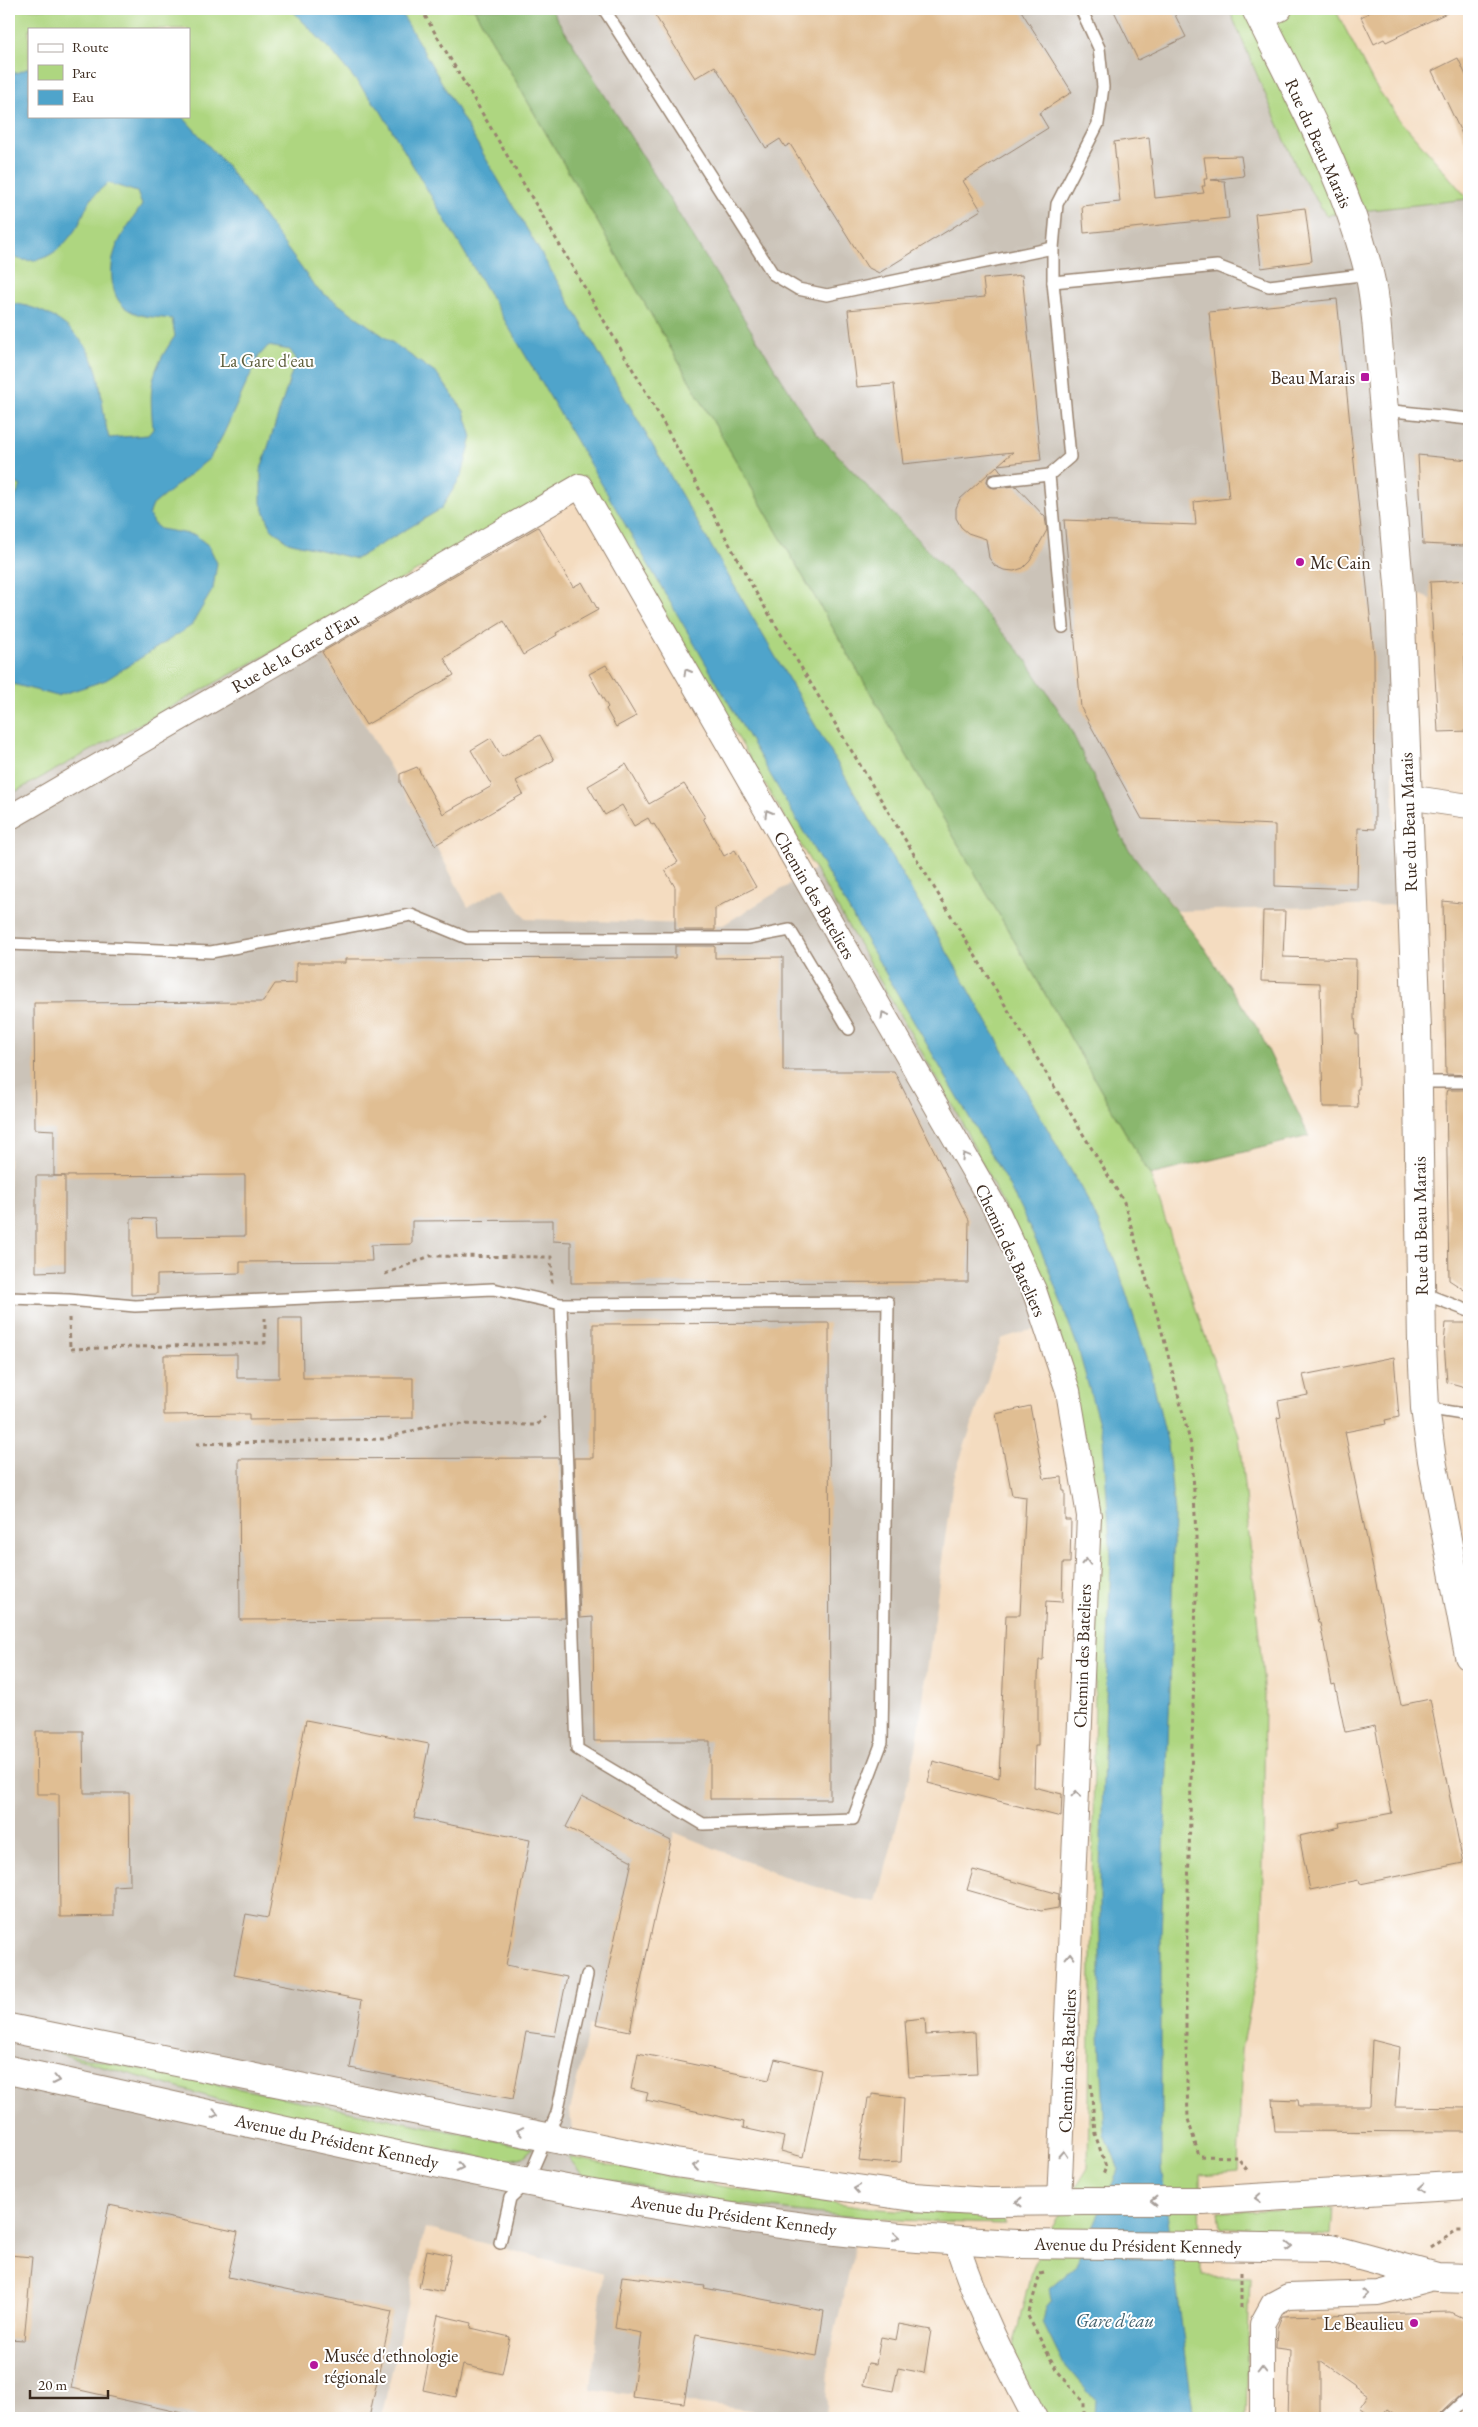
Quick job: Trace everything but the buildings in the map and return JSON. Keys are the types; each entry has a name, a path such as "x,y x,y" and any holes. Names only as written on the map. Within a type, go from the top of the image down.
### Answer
{"main road":[{"name":"Rue du Beau Marais","path":"1265,12 1330,160 1354,220 1370,274 1376,318 1400,596 1418,1082 1421,1293 1425,1408 1432,1460 1469,1656"},
{"path":"9,2028 676,2163 913,2197 989,2202 1203,2201 1469,2185"},
{"name":"Avenue du Président Kennedy","path":"9,2070 527,2182 665,2206 812,2228 909,2238 1017,2244 1331,2248 1437,2277 1469,2278"}],"street":[{"name":"Rue de la Gare d'Eau","path":"9,818 580,486"},
{"name":"Chemin des Bateliers","path":"580,486 999,1215 1034,1290 1068,1391 1089,1516 1072,1893 1069,2014 1072,2202"},
{"path":"1407,797 1469,806"},
{"path":"956,2241 987,2322 1035,2418"},
{"path":"1262,2418 1262,2324 1273,2304 1288,2296 1378,2293 1437,2277"}],"lane":[{"path":"604,9 773,274 798,290 827,295 1053,248"},
{"path":"994,480 1049,475 1070,457 1053,282 1053,248 1057,204 1098,124 1103,87 1099,48 1081,9"},
{"path":"1053,282 1217,266 1269,286 1370,274"},
{"path":"1384,410 1469,419"},
{"path":"1049,475 1063,627"},
{"path":"9,944 211,952 410,915 467,938 748,938 790,930 848,1029"},
{"path":"1418,1082 1469,1082"},
{"path":"9,1298 69,1300 135,1306 265,1298 493,1289 556,1303 888,1302 882,1742 853,1819 703,1824 577,1748 564,1400 556,1303"},
{"path":"1421,1293 1469,1311"},
{"path":"1425,1408 1469,1415"},
{"path":"500,2243 510,2198 527,2182 557,2113 588,1975"},
{"path":"1445,2418 1469,2395"}],"path":[{"path":"421,9 654,404 755,591 1124,1202 1164,1339 1192,1449 1197,1559 1186,1966 1188,2119 1199,2156 1238,2157 1254,2178"},
{"path":"380,1276 430,1256 551,1257 556,1303"},
{"path":"69,1300 70,1349 266,1343 265,1298"},
{"path":"196,1444 383,1439 437,1424 537,1425 564,1400"},
{"path":"1456,2230 1468,2230 1469,2227"},
{"path":"1048,2272 1040,2274 1028,2316 1056,2369 1084,2403 1084,2418"}],"shaded area":[{"name":"Mc Cain","path":"551,9 1229,9 1298,171 1326,215 1469,199 1469,598 1431,599 1384,581 1391,671 1396,905 1177,911 1127,847 1069,726 1024,657 952,576 812,428"},
{"path":"294,640 322,652 435,844 468,907 503,887 526,919 723,925 815,869 955,1109 1024,1247 1056,1328 1025,1331 1001,1339 953,1480 916,1751 877,1902 859,1900 787,1878 674,1832 630,2031 590,2024 570,2111 575,2161 860,2213 852,2260 829,2357 825,2418 809,2418 591,2389 603,2274 425,2228 381,2418 9,2418 9,795"}],"green space":[{"name":"La Gare d'eau","path":"9,9 474,9 1150,1175 1239,1435 1265,1696 1262,1945 1242,2050 1238,2172 1200,2175 1201,2276 1250,2277 1246,2418 1044,2418 1012,2351 1030,2276 1045,2238 1088,2168 1097,1550 1024,1247 955,1109 585,476 294,640 9,795"},
{"path":"474,9 551,9 812,428 952,576 1024,657 1069,726 1127,847 1205,949 1258,1029 1309,1136 1150,1175"},
{"path":"1229,9 1335,9 1374,84 1402,122 1468,199 1326,215 1298,171"},
{"path":"47,2050 533,2148 523,2157 503,2161 293,2121"},
{"path":"568,2157 737,2189 880,2209 1004,2216 1005,2224 870,2218 736,2203 583,2176"},
{"path":"1333,2207 1331,2235 1221,2227 1219,2212"}],"water":[{"name":"Gare d'eau","path":"291,9 399,9 968,988 1091,1206 1116,1263 1148,1360 1168,1445 1174,1514 1161,1935 1161,2167 1194,2418 1094,2418 1095,2400 1063,2363 1043,2322 1046,2307 1052,2300 1050,2288 1075,2267 1119,2169 1105,2134 1100,2034 1100,1867 1111,1558 1103,1438 1077,1345 1044,1257 1008,1184 601,483 380,110 334,54"},
{"path":"28,68 28,118 184,118 226,165 316,288 438,375 464,411 472,437 462,475 441,509 356,559 288,542 271,528 261,503 261,469 296,359 290,350 268,346 259,356 223,435 210,458 153,505 149,515 153,523 160,529 195,535 209,546 217,563 213,589 191,626 106,680 57,696 9,683 9,504 12,503 21,486 9,479 9,303 23,305 49,315 61,322 81,341 95,365 109,438 148,435 153,429 151,401 153,380 160,360 175,336 172,319 143,316 132,312 121,304 114,290 112,264 114,255 121,237 142,205 137,192 108,183 91,199 79,224 66,242 58,249 40,259 30,261 9,255 9,72 16,73"}],"place":[{"name":"Beau Marais","path":"1365,377"},
{"name":"Mc Cain","path":"1300,562"},
{"name":"Le Beaulieu","path":"1414,2323"},
{"name":"Musée d'ethnologie régionale","path":"314,2365"}]}
